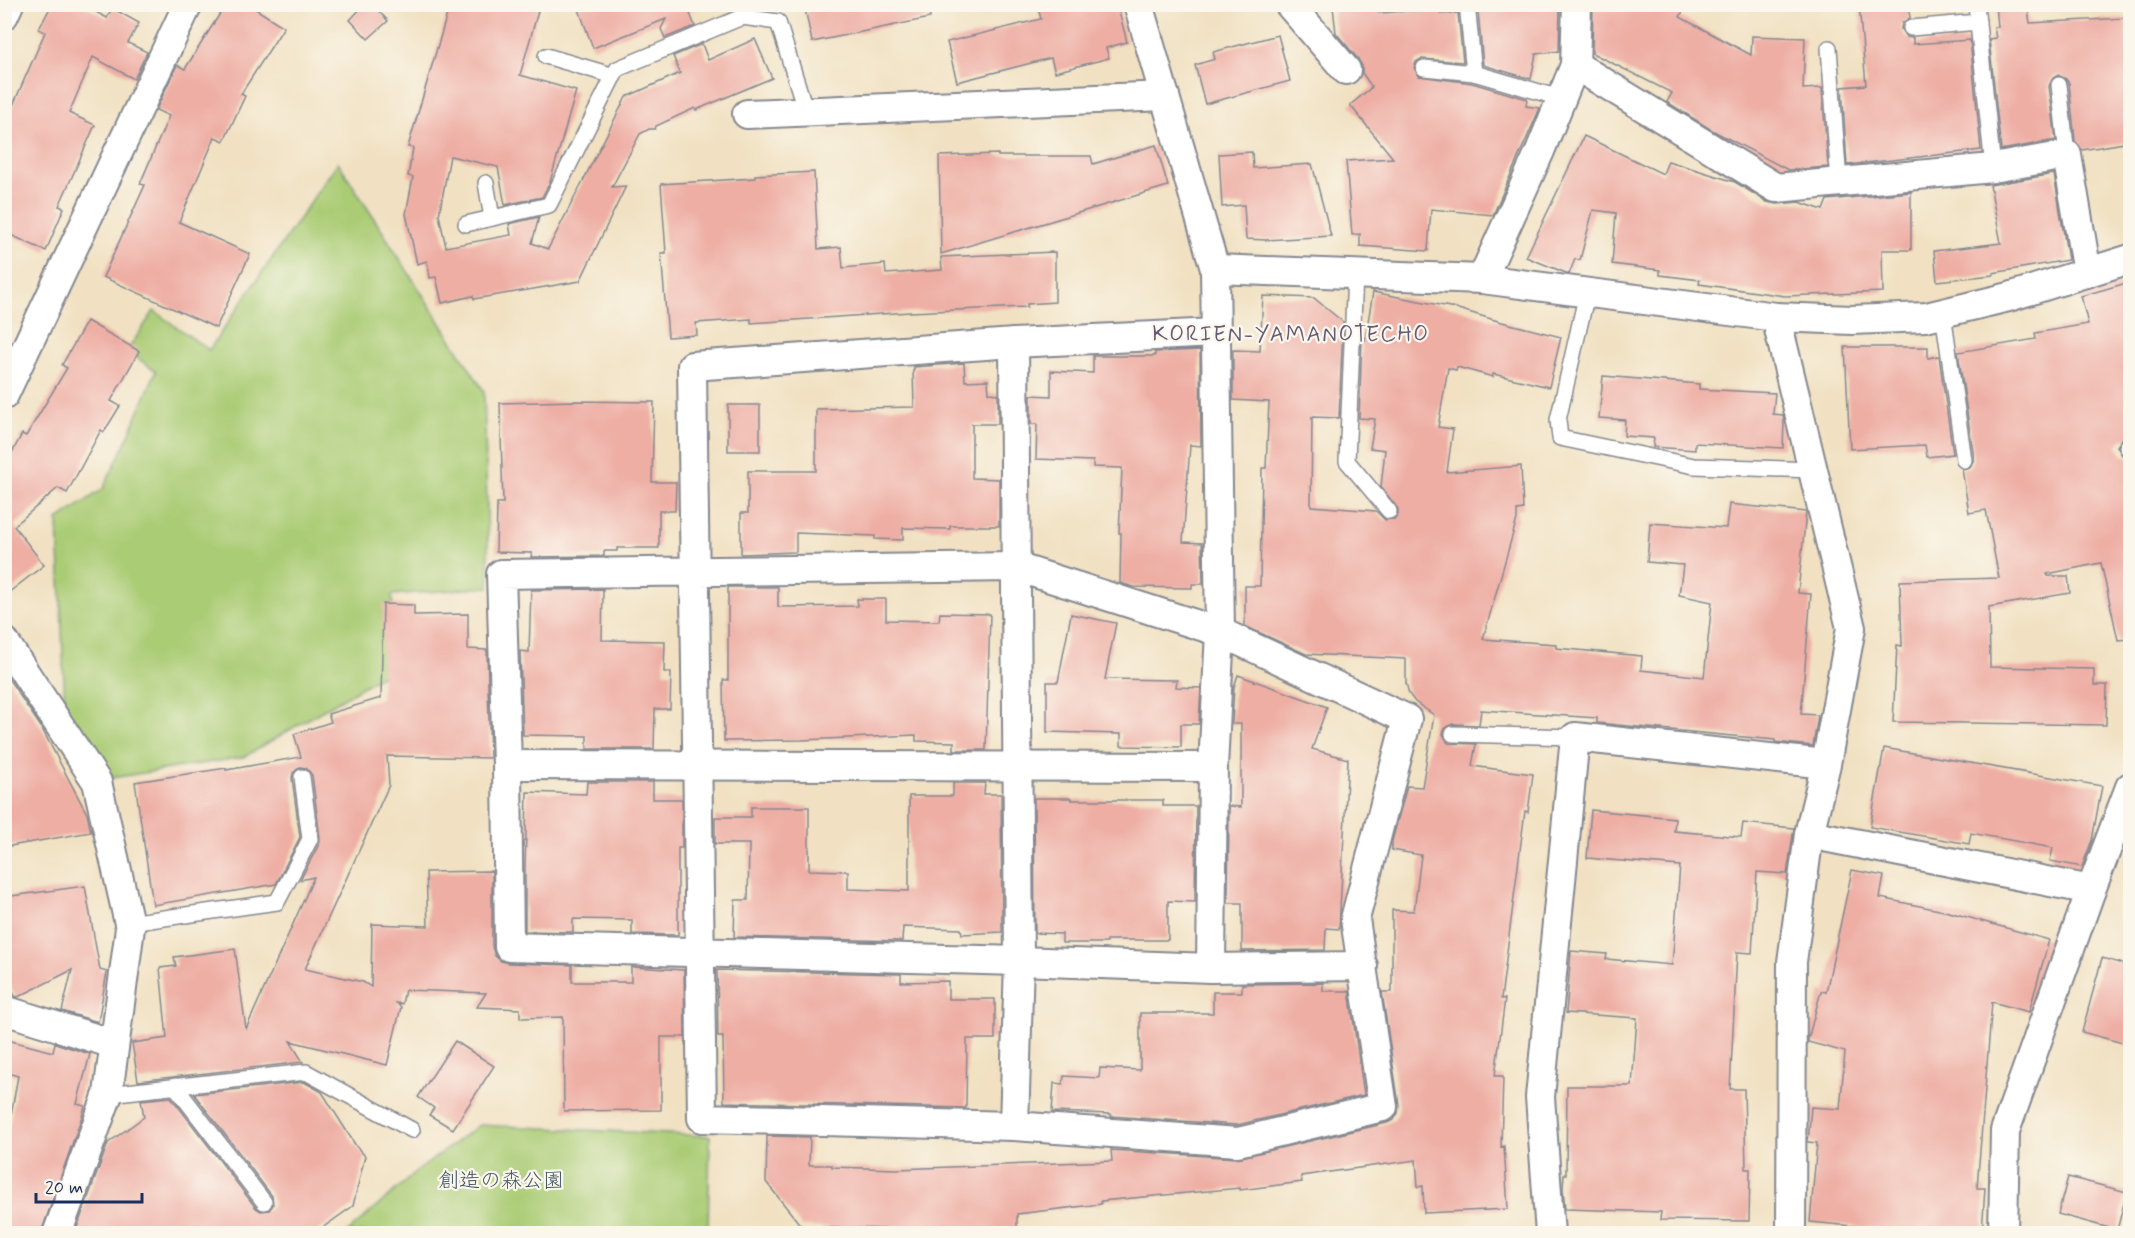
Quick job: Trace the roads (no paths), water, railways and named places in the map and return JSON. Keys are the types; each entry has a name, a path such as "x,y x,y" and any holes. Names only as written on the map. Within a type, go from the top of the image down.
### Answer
{"street":[{"path":"4,15 9,4"},
{"path":"4,395 188,4"},
{"path":"1138,4 1215,269 1220,632 1213,767 1211,968"},
{"path":"1289,4 1346,70"},
{"path":"1482,279 1535,162 1575,65 1577,4"},
{"path":"1575,65 1776,188 1993,168 2067,155 2087,273"},
{"path":"747,114 1165,96"},
{"path":"1215,269 1482,279 1776,317 1852,320 1926,317 2009,297 2130,259"},
{"path":"1776,317 1851,628 1826,764 1809,834 1792,962 1791,1233"},
{"path":"1215,333 1014,343 692,366 696,571 700,951 702,1118 1014,1126 1238,1142 1383,1107 1363,966 1355,920 1410,730 1407,720 1220,632 1016,567 696,571 501,574 507,765 509,947 700,951 1211,968 1363,966"},
{"path":"1014,343 1019,961 1014,1126"},
{"path":"4,641 97,782 130,928 108,1094 57,1233"},
{"path":"1550,1233 1540,1097 1575,737 1826,764"},
{"path":"507,765 1213,767"},
{"path":"2003,1233 2005,1131 2130,787"},
{"path":"1809,834 2091,890"},
{"path":"4,1010 114,1044"}],"lane":[{"path":"1467,4 1474,73"},
{"path":"1976,4 1993,168"},
{"path":"466,224 549,205 617,69 742,17 778,22 806,112"},
{"path":"1911,28 1978,22"},
{"path":"1829,48 1839,182"},
{"path":"546,56 614,76"},
{"path":"1424,68 1474,73 1560,98"},
{"path":"2059,85 2067,155"},
{"path":"486,183 492,218"},
{"path":"1355,274 1347,461 1389,511"},
{"path":"1587,293 1558,420 1560,438 1694,466 1813,470"},
{"path":"1943,313 1964,460"},
{"path":"1453,734 1575,737"},
{"path":"129,923 277,902 310,839 302,777"},
{"path":"108,1094 306,1072 412,1130"},
{"path":"175,1086 264,1202"}],"district":[{"name":"KORIEN-YAMANOTECHO","path":"1291,333"}],"park label":[{"name":"創造の森公園","path":"501,1180"}]}
